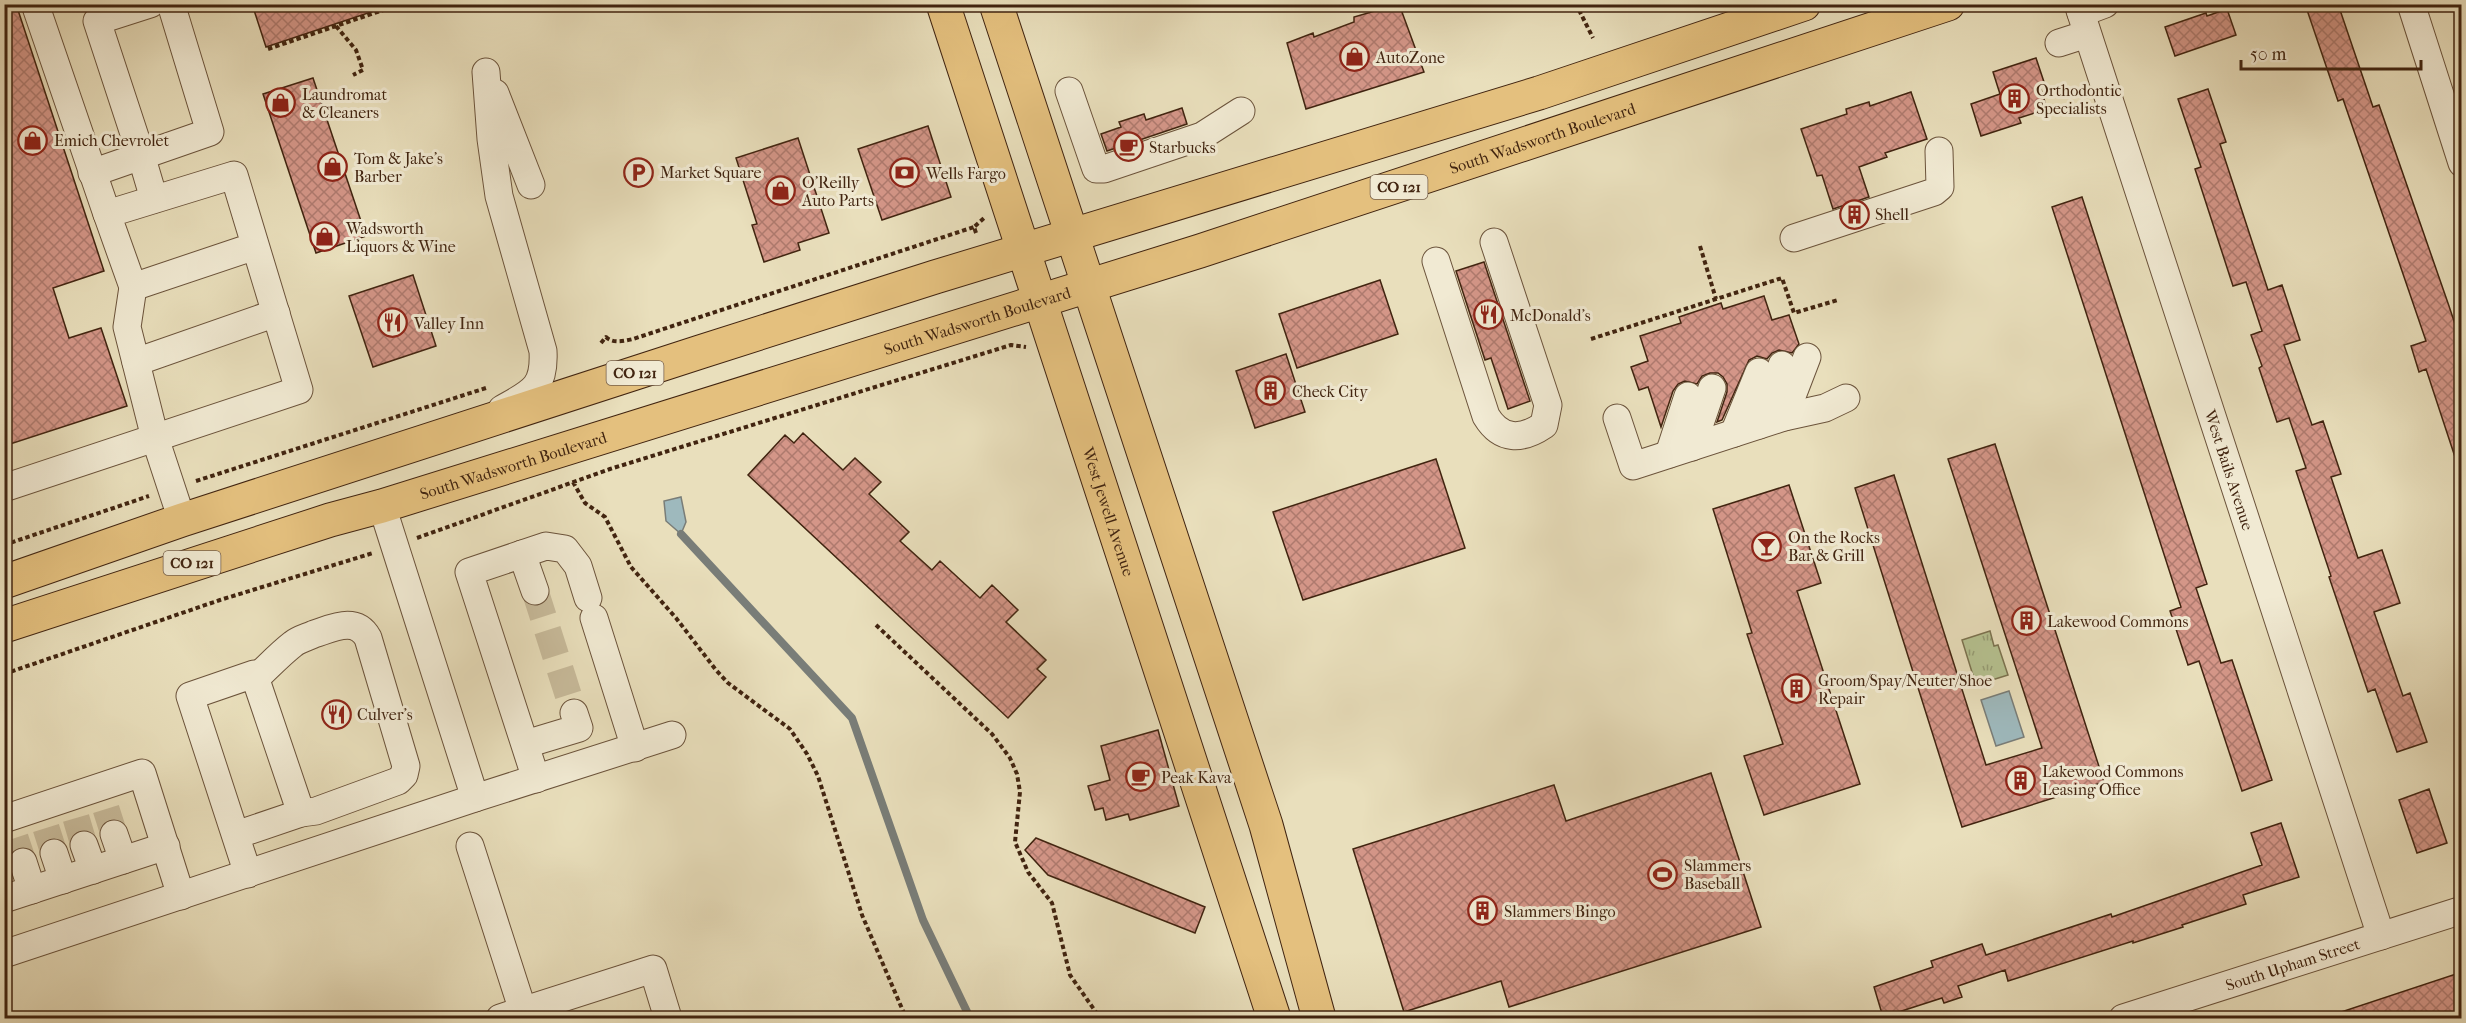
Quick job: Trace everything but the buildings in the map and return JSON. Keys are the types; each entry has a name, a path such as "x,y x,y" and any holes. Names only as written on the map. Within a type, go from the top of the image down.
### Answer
{"main road":[{"name":"West Jewell Avenue","path":"943,4 1274,1018"},
{"path":"996,4 1266,825 1319,1018"},
{"name":"CO 121","path":"4,582 182,520 476,424 1022,251 1539,93 1804,4"},
{"name":"South Wadsworth Boulevard","path":"4,626 192,564 1393,189 1948,4"}],"street":[{"path":"35,4 133,287 127,327 155,438 182,520"},
{"path":"150,4 97,21 154,199"},
{"path":"92,173 141,154 210,132 171,4"},
{"path":"2411,4 2462,163"},
{"path":"2060,43 2088,14"},
{"name":"West Bails Avenue","path":"2088,14 2380,936"},
{"path":"476,424 518,400 539,384 544,369 543,351 499,196 491,139 486,72 531,185"},
{"path":"1069,91 1096,169 1104,169 1202,136 1240,111"},
{"path":"1794,238 1934,192 1940,187 1942,179 1939,151"},
{"path":"4,488 298,390 234,175 107,214"},
{"path":"1436,261 1486,416 1499,432 1507,435 1527,434 1544,425 1548,405 1494,242"},
{"path":"133,287 255,246"},
{"path":"136,362 276,313"},
{"path":"1747,376 1784,417"},
{"path":"1713,440 1747,376"},
{"path":"1713,440 1747,376"},
{"path":"1617,418 1633,466 1784,417 1803,414 1846,398"},
{"path":"382,506 475,798"},
{"path":"536,779 469,572 546,546 565,549 578,566 635,748"},
{"path":"522,554 535,591"},
{"path":"236,835 301,813 316,811 398,781 404,775 406,766 400,738 364,630 348,624 295,642 255,678"},
{"path":"248,874 190,696 254,674 301,813"},
{"path":"526,744 579,728 574,713"},
{"path":"4,954 672,735"},
{"path":"106,810 142,772 182,896"},
{"path":"32,890 13,834 47,829 73,808 106,810"},
{"path":"106,810 123,860"},
{"path":"47,829 63,880"},
{"path":"5,899 63,880 88,857 123,860 166,846"},
{"path":"470,846 511,1015 652,969 668,1018"},
{"name":"South Upham Street","path":"2123,1018 2462,910"}],"path":[{"path":"268,49 401,4"},
{"path":"1579,10 1593,38"},
{"path":"336,26 357,50 363,70 353,75"},
{"path":"601,343 606,337 609,340 621,341 633,339 974,227"},
{"path":"1700,246 1716,299"},
{"path":"1591,339 1782,278 1794,314 1838,300"},
{"path":"409,541 434,530 736,428 1011,345"},
{"path":"4,544 487,388"},
{"path":"573,482 585,503 605,517 631,567 676,618 716,670 728,683 790,729 807,754 818,776 862,915 906,1018"},
{"path":"4,674 231,597 372,554"},
{"path":"876,626 992,734 1010,758 1017,774 1020,792 1015,842 1028,872 1052,903 1070,975 1100,1018"}],"green space":[{"path":"1990,631 1994,646 1998,645 2008,675 1976,685 1962,640"}],"water":[{"path":"681,497 686,522 681,534 666,521 664,501"},
{"path":"2009,691 2024,737 1996,746 1981,700"}],"waterway":[{"path":"681,534 852,718 923,920 970,1018"}],"tunnel":[{"path":"535,591 574,713"},
{"path":"106,809 114,834"},
{"path":"76,818 84,845"},
{"path":"46,828 54,853"},
{"path":"15,838 23,862"}],"place":[{"name":"AutoZone","path":"1355,57"},
{"name":"Orthodontic Specialists","path":"2015,99"},
{"name":"Laundromat & Cleaners","path":"281,103"},
{"name":"Emich Chevrolet","path":"33,140"},
{"name":"Starbucks","path":"1128,147"},
{"name":"Tom & Jake's Barber","path":"333,167"},
{"name":"Market Square","path":"639,172"},
{"name":"Wells Fargo","path":"905,173"},
{"name":"O'Reilly Auto Parts","path":"781,191"},
{"name":"Shell","path":"1854,214"},
{"name":"Wadsworth Liquors & Wine","path":"325,237"},
{"name":"McDonald's","path":"1489,315"},
{"name":"Valley Inn","path":"393,323"},
{"name":"Check City","path":"1271,391"},
{"name":"On the Rocks Bar & Grill","path":"1767,546"},
{"name":"Lakewood Commons","path":"2026,621"},
{"name":"Groom/Spay/Neuter/Shoe Repair","path":"1797,689"},
{"name":"Culver's","path":"336,714"},
{"name":"Peak Kava","path":"1140,777"},
{"name":"Lakewood Commons Leasing Office","path":"2021,780"},
{"name":"Slammers Baseball","path":"1663,874"},
{"name":"Slammers Bingo","path":"1483,911"}]}
